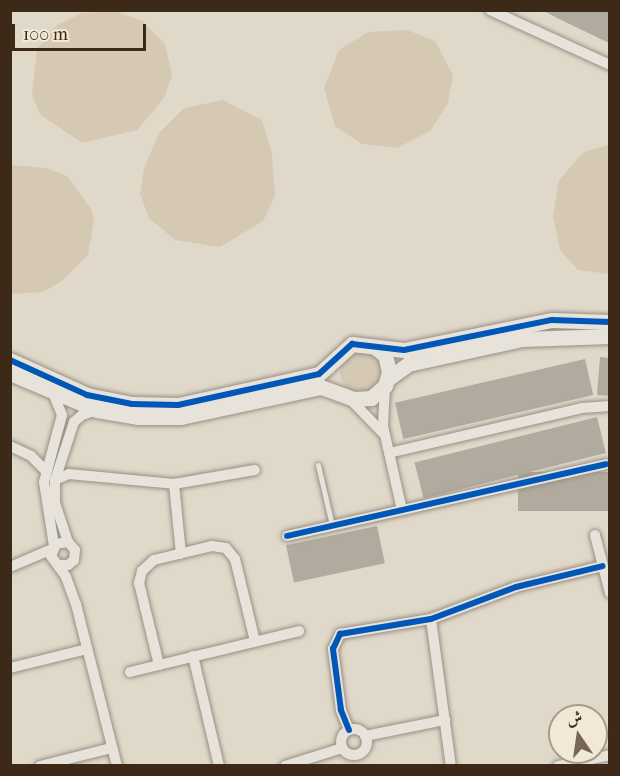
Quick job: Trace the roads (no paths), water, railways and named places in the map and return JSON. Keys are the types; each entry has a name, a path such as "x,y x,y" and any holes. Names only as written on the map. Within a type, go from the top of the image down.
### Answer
{"street":[{"path":"490,10 609,65"},
{"path":"10,360 87,395 155,406 201,403 309,377 326,369 339,354 352,344 404,350 552,320 609,322"},
{"path":"10,373 97,411 138,417 180,417 321,387 346,395 371,398 408,364 522,339 571,334 609,336"},
{"path":"376,348 387,361 385,435 402,510"},
{"path":"339,354 332,372 346,395 385,435"},
{"path":"54,394 62,415 45,471 53,548 56,564 76,604"},
{"path":"389,453 582,408 609,406"},
{"path":"40,765 114,759 76,604 75,550 68,542 55,503 55,480 78,418 97,411"},
{"path":"10,446 31,456 45,471"},
{"path":"31,456 52,448 64,451"},
{"path":"64,451 70,467 97,478"},
{"path":"287,536 606,464"},
{"path":"55,480 69,474 174,484 255,470"},
{"path":"174,484 181,554"},
{"path":"595,535 609,593"},
{"path":"13,566 68,542"},
{"path":"159,665 139,579 150,562 217,545 230,551 255,642"},
{"path":"13,566 68,565 74,560"},
{"path":"350,730 340,700 333,649 337,637 344,632 431,619 516,587 603,566"},
{"path":"431,619 451,765"},
{"path":"130,672 299,631"},
{"path":"10,668 87,649"},
{"path":"193,656 220,764"},
{"path":"365,736 445,720"},
{"path":"342,748 342,737 350,730 360,731 365,736 365,749 358,754"},
{"path":"285,765 342,748 358,754 362,765"},
{"path":"558,765 609,756"}],"lane":[{"path":"318,465 332,525"}]}
